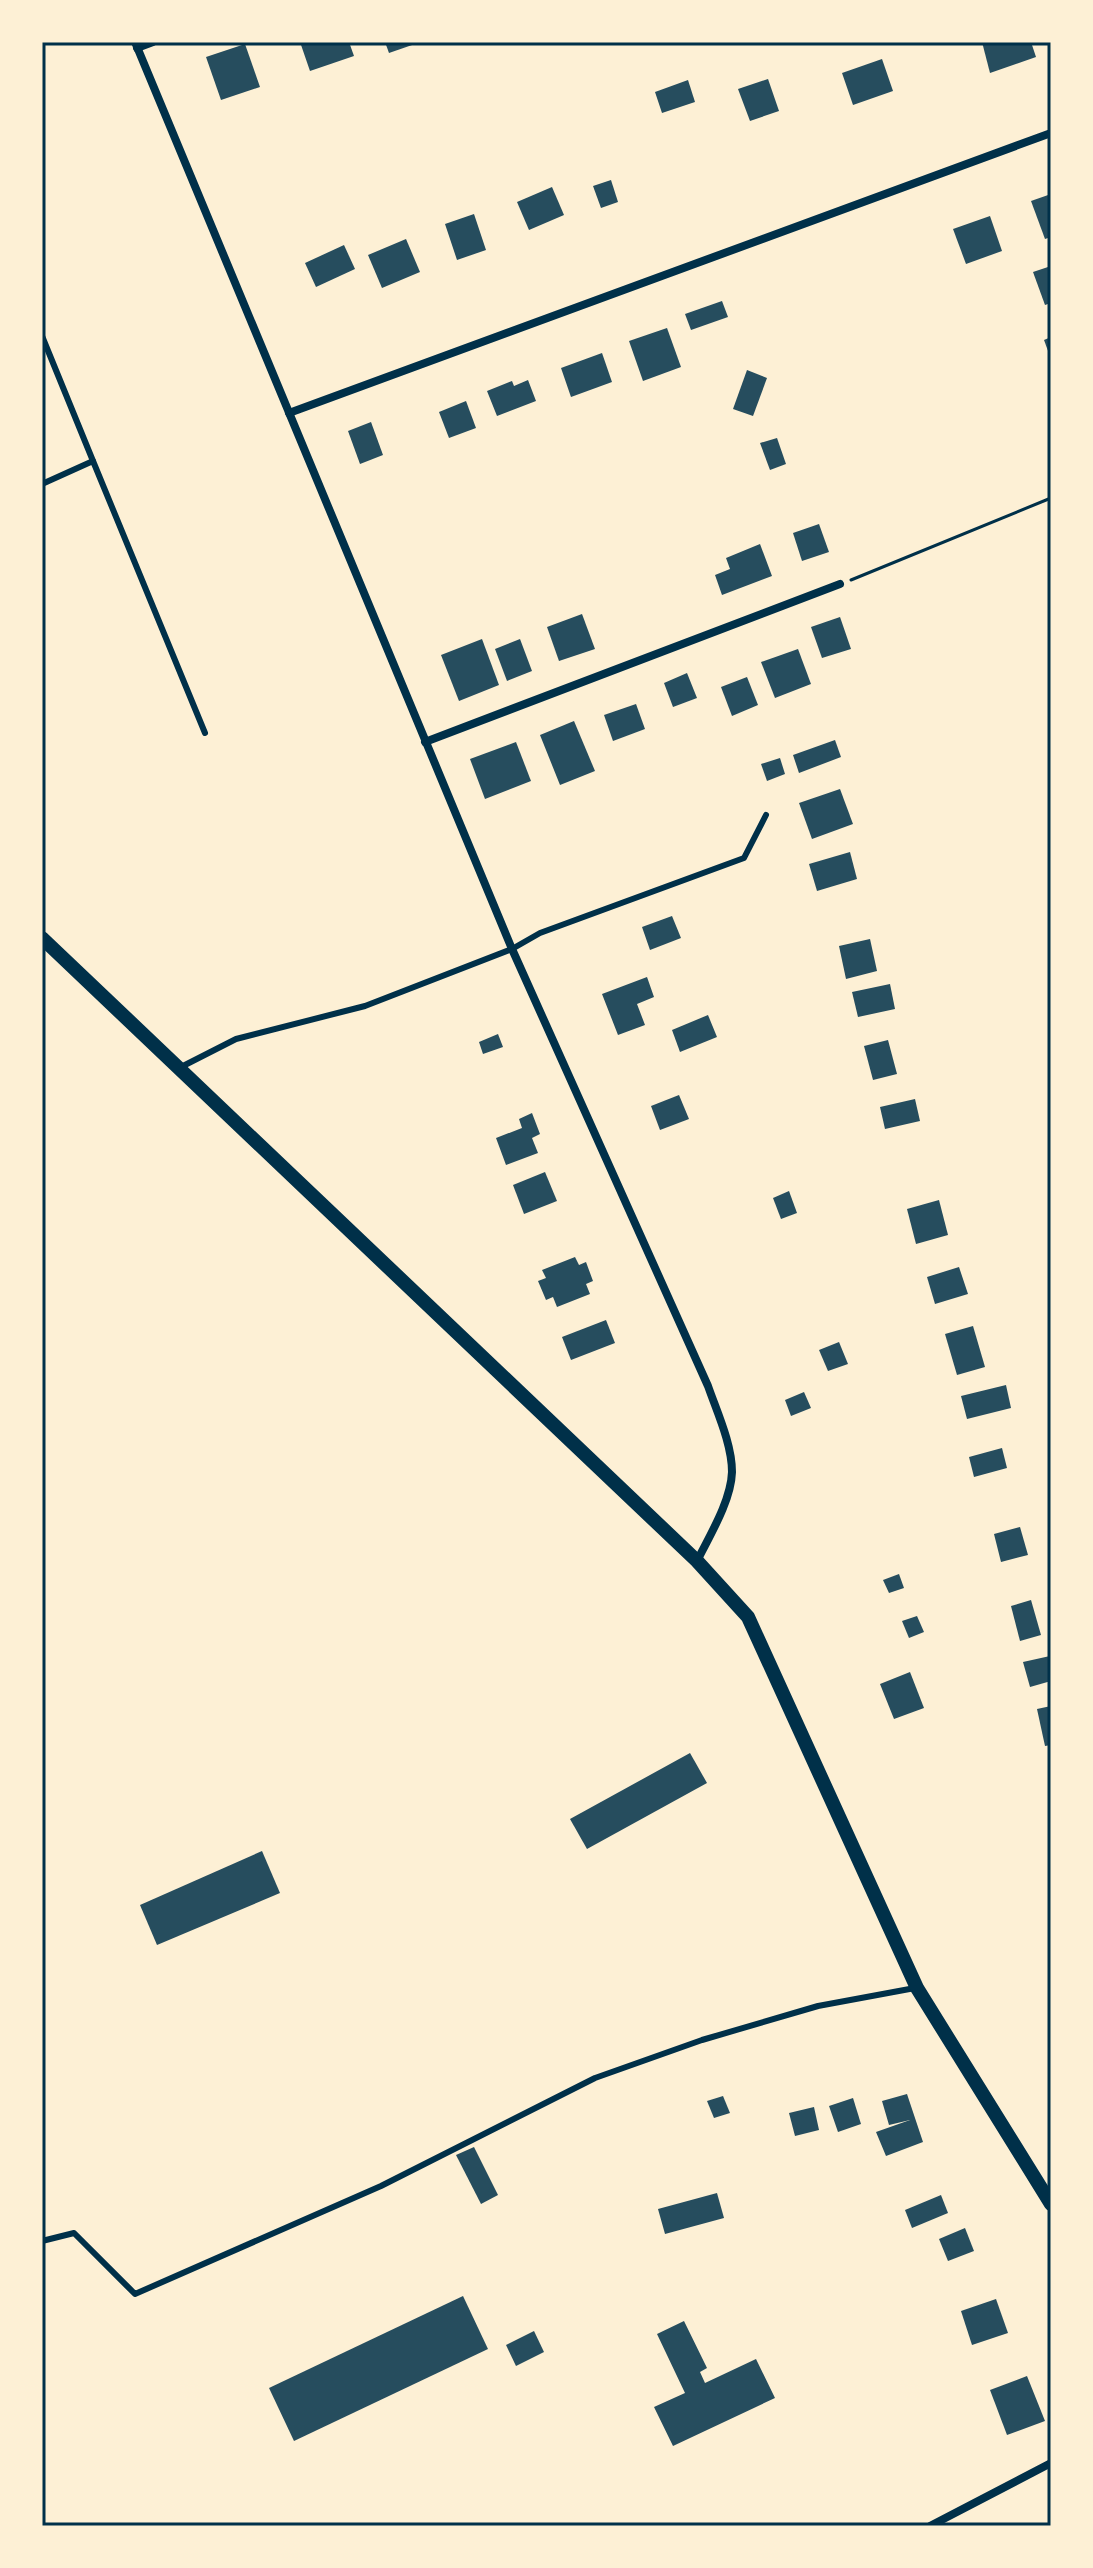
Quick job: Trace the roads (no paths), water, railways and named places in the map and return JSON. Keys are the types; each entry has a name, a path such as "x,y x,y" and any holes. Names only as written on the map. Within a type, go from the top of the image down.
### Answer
{"street":[{"path":"153,42 136,45 512,949 708,1386 724,1433 732,1473 719,1518 697,1561"},
{"path":"289,413 1051,133"},
{"path":"425,742 840,584"},
{"path":"42,938 697,1561 748,1617 917,1988 1051,2204"},
{"path":"930,2526 1025,2480 1051,2463"}],"lane":[{"path":"42,336 205,733"},
{"path":"42,484 93,461"},
{"path":"181,1067 236,1039 365,1006 512,949 540,933 744,858 766,815"},
{"path":"42,2241 74,2233 135,2294 381,2186 595,2078 702,2040 818,2006 917,1988"}]}
